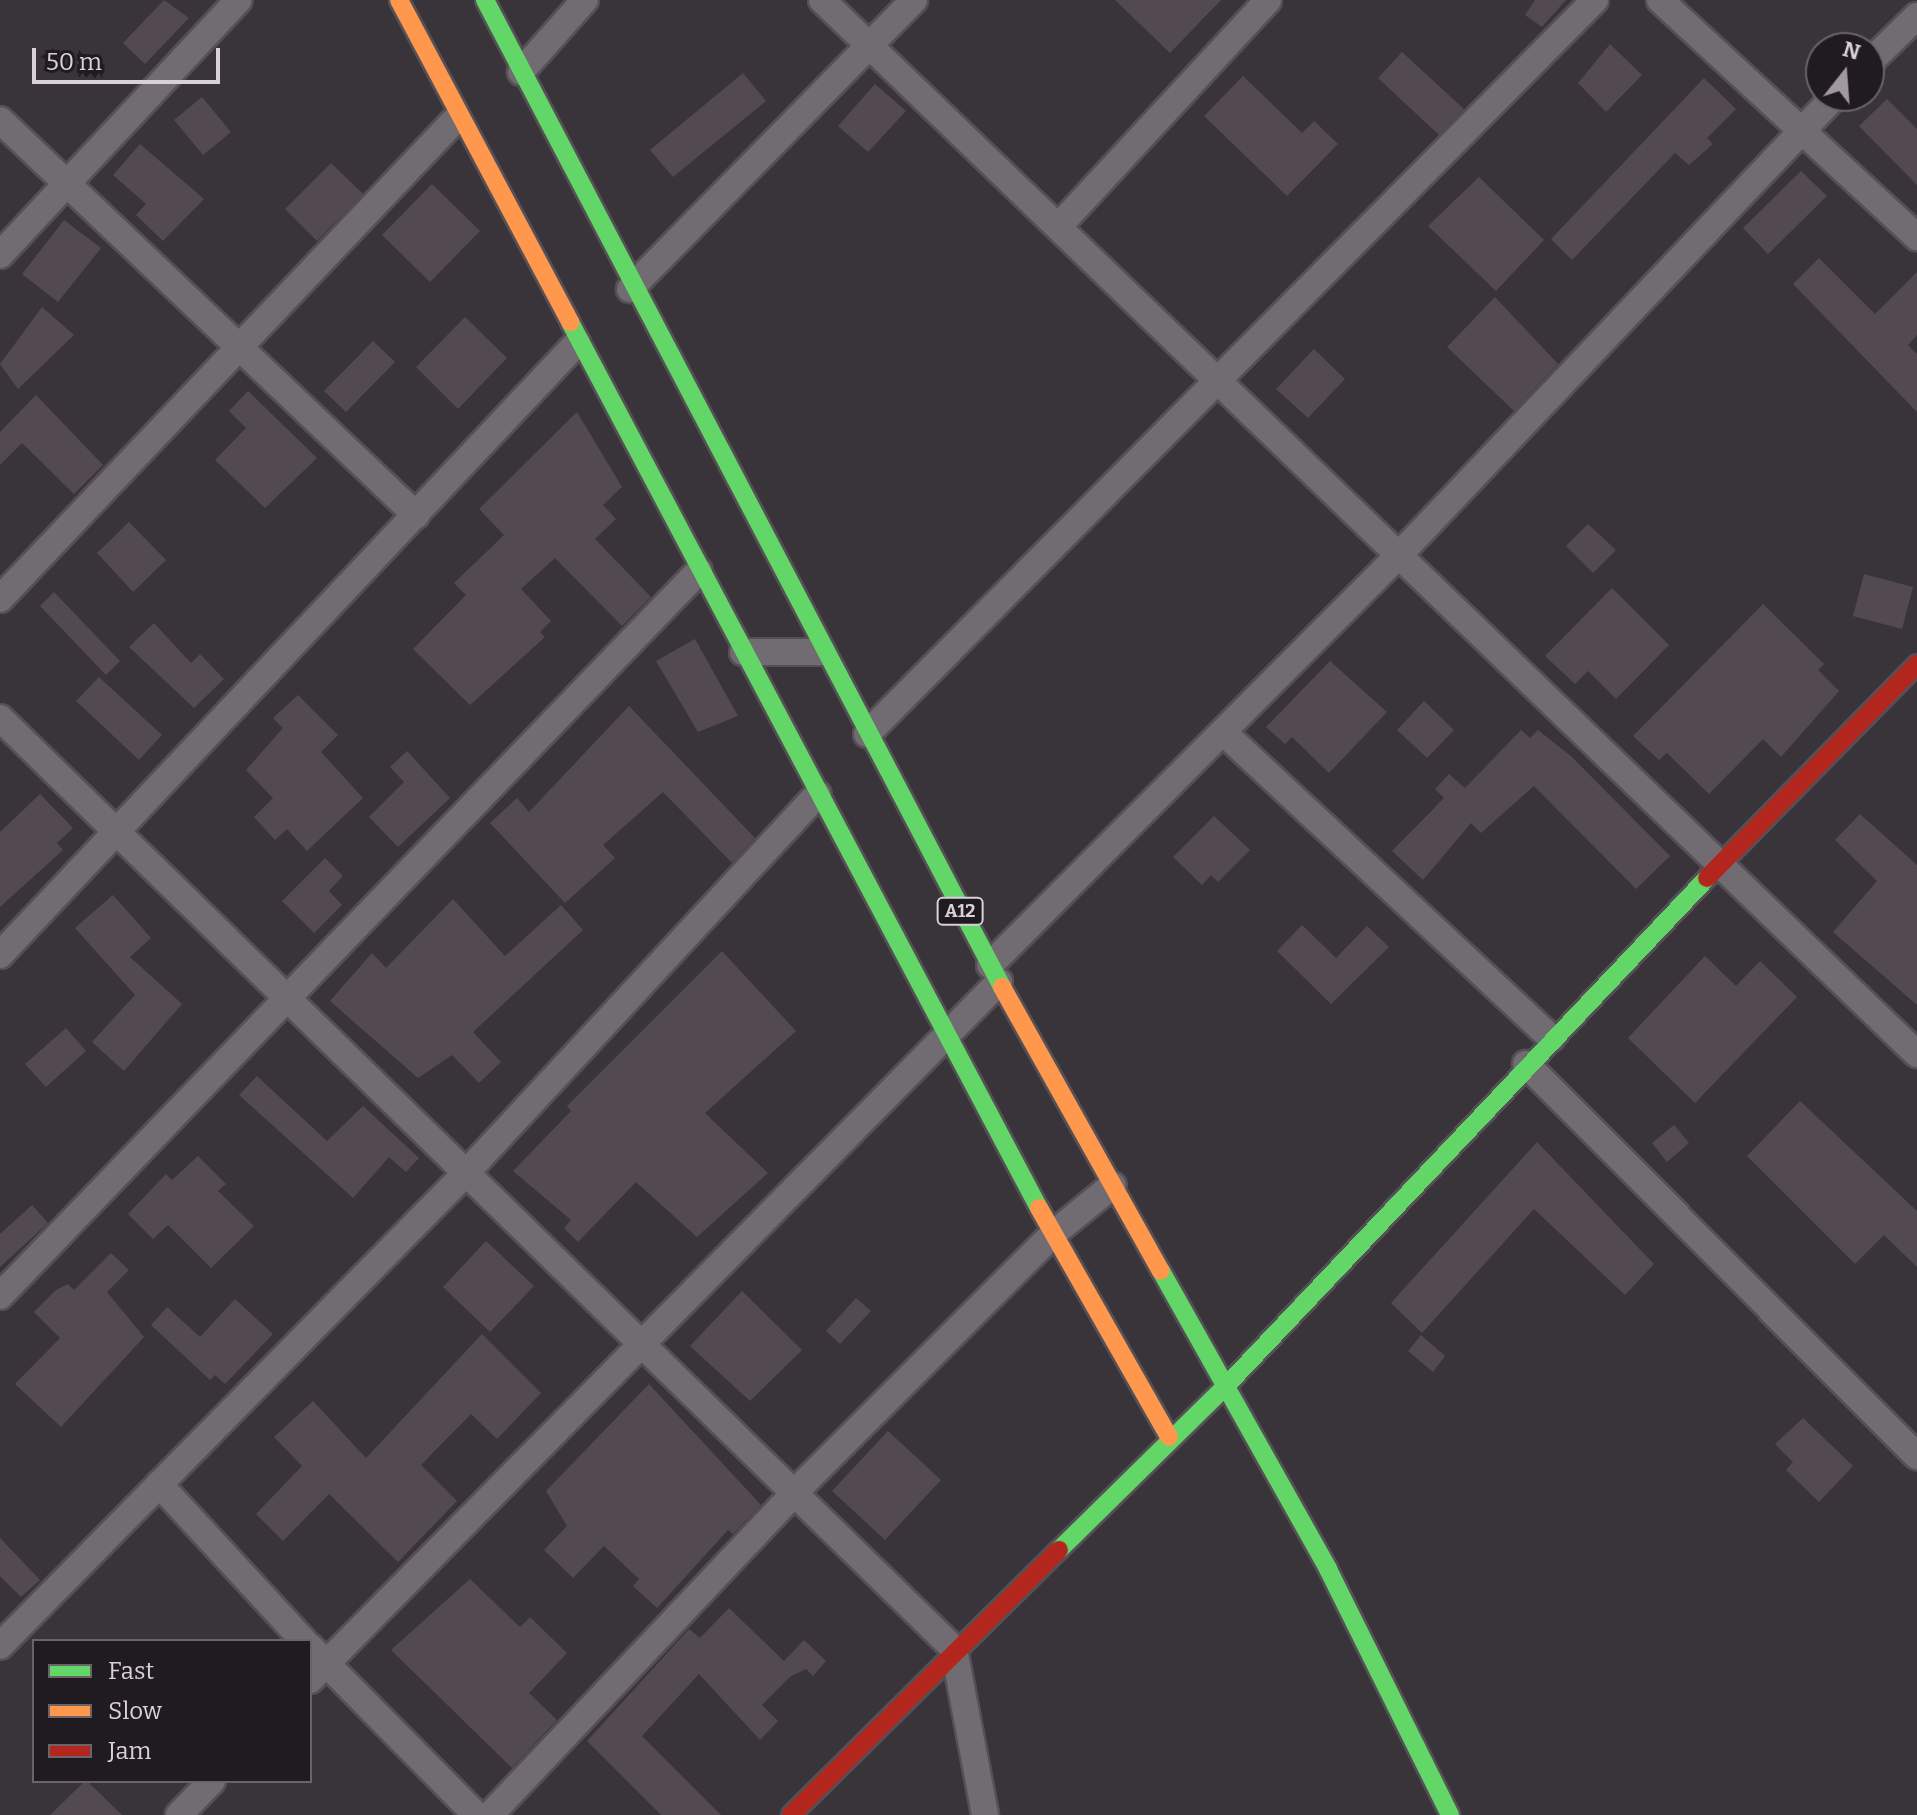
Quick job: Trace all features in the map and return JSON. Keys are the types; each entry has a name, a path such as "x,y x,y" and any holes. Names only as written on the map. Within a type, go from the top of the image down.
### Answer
{"street":[{"path":"0,255 239,0"},
{"path":"399,0 457,118 1053,1234 1169,1437"},
{"name":"A12","path":"485,0 630,289 822,652 995,973 1328,1569 1450,1815"},
{"path":"521,72 585,0"},
{"path":"822,0 1225,380 1721,867 1917,1054"},
{"path":"630,289 914,0"},
{"path":"1060,225 1268,0"},
{"path":"867,734 1225,380 1595,0"},
{"path":"1660,0 1917,237"},
{"path":"1885,47 1917,16"},
{"path":"476,1815 315,1664 949,1038 995,973 1223,732 1400,554 1819,112"},
{"path":"0,599 457,118"},
{"path":"0,120 236,351 416,515"},
{"path":"0,955 577,343"},
{"path":"0,1296 699,571"},
{"path":"743,652 822,652"},
{"path":"791,1815 954,1649 1169,1437 1226,1386 1526,1064 1917,664"},
{"path":"0,718 954,1649 985,1815"},
{"path":"1223,732 1551,1038"},
{"path":"0,1646 466,1173 818,794"},
{"path":"1526,1064 1917,1456"},
{"path":"490,1815 794,1493 1053,1234 1113,1185"},
{"path":"159,1484 302,1639"},
{"path":"179,1815 210,1783"}],"building":[{"path":"164,0 189,18 145,64 123,43"},
{"path":"1115,0 1221,0 1170,53"},
{"path":"1535,0 1566,0 1542,27 1525,15"},
{"path":"1610,44 1642,75 1606,112 1578,83"},
{"path":"1402,52 1464,109 1439,135 1378,78"},
{"path":"743,73 766,101 673,177 650,150"},
{"path":"1243,76 1302,133 1314,121 1338,144 1287,196 1204,116"},
{"path":"1704,78 1736,109 1707,138 1713,144 1689,165 1675,153 1572,260 1551,239"},
{"path":"875,84 906,111 868,152 838,126"},
{"path":"202,97 231,132 203,155 174,120"},
{"path":"1887,99 1917,129 1917,185 1859,126 1874,112 1885,112"},
{"path":"140,144 204,199 163,241 136,215 146,204 113,175"},
{"path":"331,163 363,194 317,241 285,209"},
{"path":"1801,171 1827,196 1768,254 1743,228"},
{"path":"1479,177 1544,240 1496,291 1428,226"},
{"path":"432,184 480,231 430,282 382,235"},
{"path":"64,220 101,248 58,302 22,274"},
{"path":"1819,258 1875,314 1917,272 1917,335 1908,345 1917,354 1917,412 1793,284"},
{"path":"1495,297 1558,364 1514,411 1447,347"},
{"path":"42,307 74,335 18,389 0,364"},
{"path":"465,317 507,358 458,409 416,367"},
{"path":"373,341 395,362 346,412 324,391"},
{"path":"1314,349 1345,379 1308,418 1276,389"},
{"path":"248,391 317,458 265,508 215,460 246,428 229,411"},
{"path":"36,395 103,465 74,494 22,443 0,465 0,432"},
{"path":"577,412 622,487 603,505 616,519 595,539 651,597 622,626 555,558 521,589 551,621 540,632 545,637 470,705 413,649 466,595 454,583 504,535 479,509"},
{"path":"129,522 166,560 133,592 97,553"},
{"path":"1588,524 1616,550 1593,573 1566,546"},
{"path":"1864,574 1913,587 1902,629 1853,616"},
{"path":"1612,588 1669,645 1616,699 1588,671 1575,684 1545,656"},
{"path":"54,592 120,661 106,675 40,606"},
{"path":"1763,604 1824,664 1818,670 1839,691 1781,757 1763,739 1709,794 1667,753 1659,760 1633,736"},
{"path":"154,623 191,663 200,654 224,679 194,708 129,647"},
{"path":"695,639 738,716 698,732 656,661"},
{"path":"1330,661 1387,712 1329,773 1292,737 1285,744 1266,727"},
{"path":"99,677 162,735 139,760 76,701"},
{"path":"298,695 338,735 321,752 363,798 307,851 287,829 275,840 254,817 273,798 246,770 283,728 273,718"},
{"path":"1424,701 1454,730 1427,758 1397,730"},
{"path":"629,706 755,838 732,863 663,792 603,845 615,858 565,903 490,823 517,798 529,812"},
{"path":"1521,730 1530,738 1538,730 1572,757 1670,856 1636,889 1534,786 1481,833 1471,823 1423,880 1392,851 1444,798 1435,789 1449,774 1465,788"},
{"path":"407,751 450,798 398,847 369,817 404,782 390,767"},
{"path":"40,794 73,828 57,843 63,850 0,907 0,832"},
{"path":"1860,814 1917,865 1917,1005 1833,932 1877,881 1835,840"},
{"path":"1214,816 1250,850 1218,882 1211,875 1202,885 1173,857"},
{"path":"325,858 343,876 329,891 342,905 314,933 282,901"},
{"path":"113,895 151,938 130,957 182,1004 124,1071 92,1042 135,995 75,928"},
{"path":"453,899 505,956 561,905 583,930 473,1032 501,1062 479,1083 452,1055 418,1078 330,1001 372,953 386,968"},
{"path":"1302,925 1336,958 1367,926 1389,947 1331,1004 1277,951"},
{"path":"722,951 796,1031 705,1113 768,1173 697,1237 636,1182 578,1242 564,1228 571,1220 513,1171 571,1111 567,1106"},
{"path":"1705,956 1736,986 1760,961 1797,997 1695,1103 1628,1038"},
{"path":"66,1028 86,1051 46,1087 25,1064"},
{"path":"257,1076 327,1141 363,1106 419,1158 406,1172 389,1157 353,1198 239,1095"},
{"path":"1800,1101 1917,1211 1917,1267 1884,1235 1855,1264 1747,1156"},
{"path":"1674,1125 1689,1143 1667,1162 1652,1143"},
{"path":"1537,1142 1654,1264 1625,1295 1534,1209 1422,1333 1391,1303"},
{"path":"198,1156 226,1184 218,1191 254,1226 211,1268 168,1225 153,1239 128,1214 166,1174 172,1180"},
{"path":"32,1205 48,1223 0,1267 0,1234"},
{"path":"486,1241 534,1286 490,1332 443,1287"},
{"path":"111,1253 129,1270 107,1292 144,1337 61,1427 15,1384 60,1338 34,1312 56,1290 68,1284 74,1290"},
{"path":"742,1291 802,1350 750,1401 690,1346"},
{"path":"856,1298 871,1311 840,1344 826,1331"},
{"path":"235,1299 273,1334 225,1384 215,1375 210,1380 151,1325 167,1307 200,1337"},
{"path":"482,1334 541,1393 497,1439 471,1414 421,1465 457,1501 398,1562 329,1494 283,1541 256,1514 302,1466 274,1437 313,1401 366,1458"},
{"path":"1421,1335 1445,1356 1433,1372 1408,1351"},
{"path":"649,1384 761,1505 733,1534 728,1530 657,1608 633,1586 639,1579 604,1546 573,1578 544,1550 567,1526 546,1491"},
{"path":"1803,1418 1853,1466 1819,1502 1786,1470 1793,1462 1775,1444"},
{"path":"888,1431 941,1480 885,1540 832,1491"},
{"path":"0,1538 40,1580 21,1597 0,1576"},
{"path":"470,1579 520,1627 530,1617 567,1653 529,1693 557,1720 512,1768 391,1650"},
{"path":"729,1608 784,1661 804,1640 826,1661 813,1676 806,1669 791,1676 762,1705 778,1721 760,1740 699,1674 642,1736 721,1815 661,1815 587,1741 689,1629 700,1638"},
{"path":"83,1783 89,1783 122,1815 50,1815"}],"traffic: fast":[{"path":"485,0 1002,987"},
{"path":"570,322 1039,1208"},
{"path":"1059,1550 1226,1386 1707,878"},
{"path":"1161,1271 1328,1569 1450,1815"}],"traffic: slow":[{"path":"399,0 570,322"},
{"path":"1002,987 1161,1271"},
{"path":"1039,1208 1169,1437"}],"traffic: jam":[{"path":"1707,878 1917,664"},
{"path":"791,1815 1059,1550"}]}
